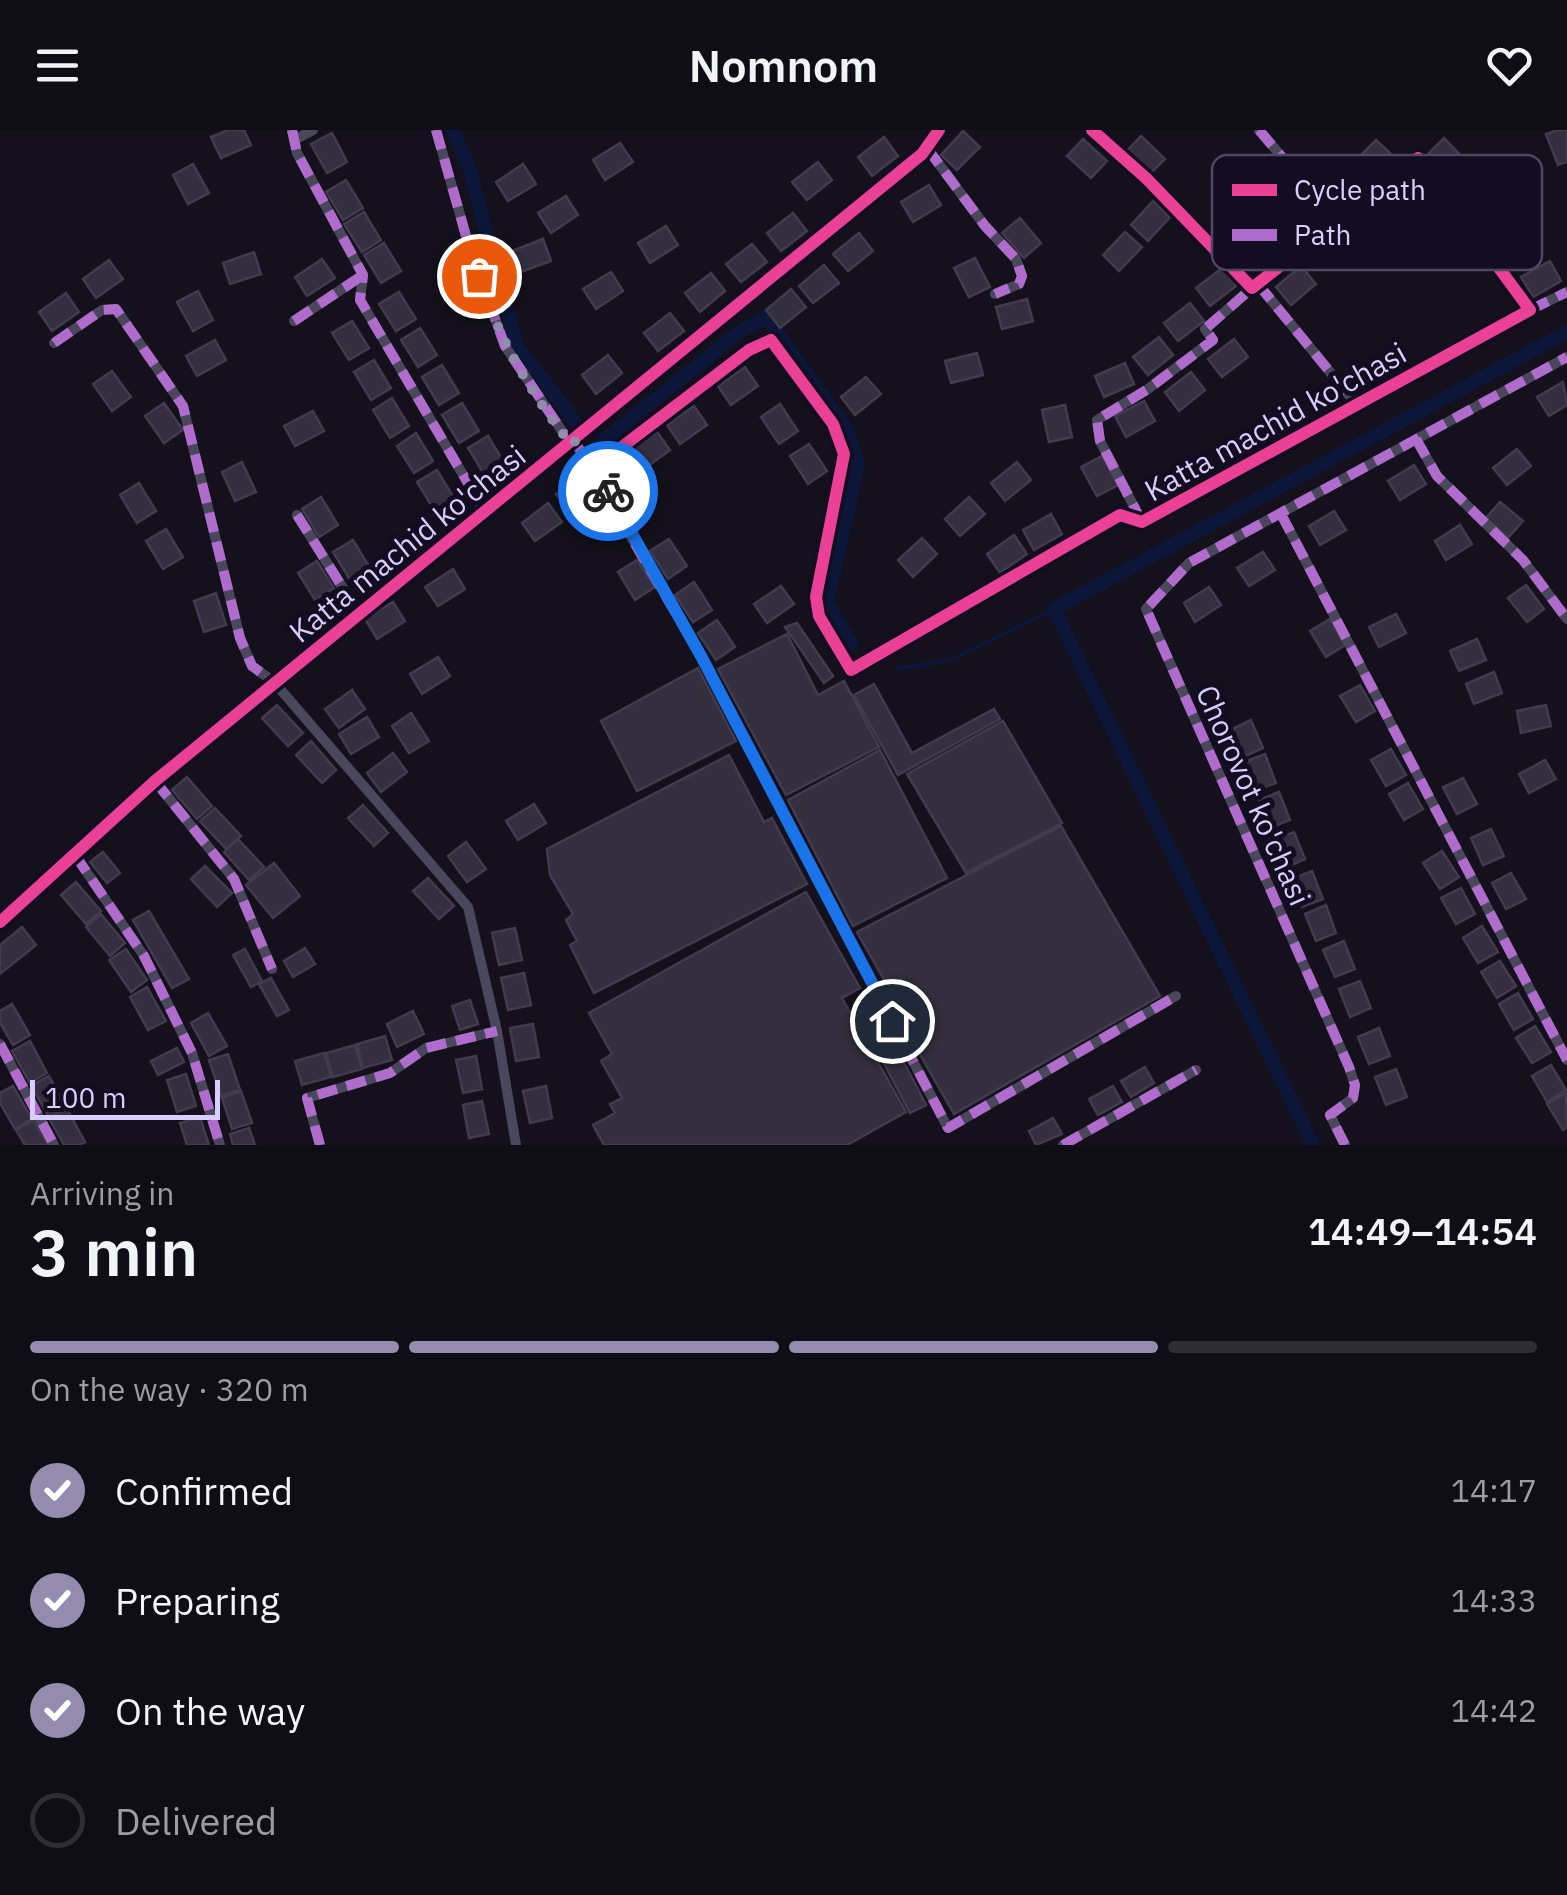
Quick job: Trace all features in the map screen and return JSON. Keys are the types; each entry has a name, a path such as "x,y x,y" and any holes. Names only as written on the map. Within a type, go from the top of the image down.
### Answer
{"street":[{"name":"Katta machid ko'chasi","path":"313,130 293,135 330,220 362,275 360,300 485,512"},
{"path":"436,130 470,250 504,346 593,469 701,656 948,1128 1176,996"},
{"name":"Katta machid ko'chasi","path":"0,922 156,781 927,148 939,130"},
{"name":"Katta machid ko'chasi","path":"1092,130 1212,243"},
{"path":"1259,130 1280,155"},
{"path":"927,148 985,226 1016,260 1022,276 1019,284 996,294"},
{"name":"Katta machid ko'chasi","path":"1239,270 1357,405"},
{"name":"Katta machid ko'chasi","path":"1142,522 1100,441 1097,420 1148,390 1213,340 1205,328 1275,270"},
{"name":"Katta machid ko'chasi","path":"1501,270 1530,310"},
{"path":"294,321 362,275"},
{"name":"Katta machid ko'chasi","path":"593,469 749,350 771,340 833,424 844,454 816,597 819,616 851,670 1120,515 1142,522 1567,292"},
{"name":"Katta machid ko'chasi","path":"54,343 102,310 116,309 183,406 240,638 252,666 274,682 468,906 497,1030 516,1145"},
{"name":"Chorovot ko'chasi","path":"1344,1145 1330,1116 1353,1098 1355,1085 1349,1068 1146,610 1189,563 1567,357"},
{"path":"1416,439 1437,476 1523,560 1567,620"},
{"path":"1281,514 1567,1060"},
{"path":"297,515 358,612"},
{"path":"156,781 234,879 272,969"},
{"path":"74,856 144,956 192,1053 220,1145"},
{"path":"320,1145 307,1098 390,1073 426,1048 497,1030"},
{"path":"0,1044 54,1145"},
{"path":"1063,1145 1196,1070"}],"building":[{"path":"228,130 244,130 251,145 221,158 211,137"},
{"path":"1567,130 1567,162 1558,165 1546,134"},
{"path":"963,131 980,147 957,170 941,155"},
{"path":"332,133 347,162 327,173 311,144"},
{"path":"1141,136 1165,159 1149,175 1125,153"},
{"path":"884,137 898,156 872,176 858,157"},
{"path":"1444,138 1460,155 1429,155"},
{"path":"1083,139 1107,161 1091,178 1067,156"},
{"path":"1376,140 1392,155 1361,155"},
{"path":"620,143 633,162 605,180 593,160"},
{"path":"818,162 832,180 807,200 792,182"},
{"path":"193,164 209,193 188,204 173,175"},
{"path":"523,164 536,184 508,201 496,182"},
{"path":"346,180 363,208 343,220 326,192"},
{"path":"929,185 941,205 913,222 901,202"},
{"path":"566,196 578,215 551,233 538,213"},
{"path":"1153,201 1170,217 1148,241 1131,225"},
{"path":"364,212 381,240 362,252 344,224"},
{"path":"793,213 807,231 781,251 767,233"},
{"path":"1020,218 1041,243 1024,258 1002,233"},
{"path":"666,226 678,245 650,263 638,243"},
{"path":"1125,232 1142,247 1119,271 1103,255"},
{"path":"859,233 873,251 848,271 833,254"},
{"path":"543,239 551,261 521,272 512,251"},
{"path":"384,243 401,271 381,283 364,255"},
{"path":"752,244 767,262 741,282 726,264"},
{"path":"254,252 261,274 230,284 223,263"},
{"path":"975,258 990,287 969,297 954,268"},
{"path":"322,259 335,278 307,296 295,277"},
{"path":"109,260 123,279 96,298 83,279"},
{"path":"1550,261 1561,281 1533,297 1521,277 1542,270 1542,265"},
{"path":"824,265 839,283 813,303 799,286"},
{"path":"1219,270 1236,286 1210,306 1196,288"},
{"path":"1296,270 1304,270 1316,284 1291,305 1276,287"},
{"path":"611,272 623,291 596,309 583,289"},
{"path":"711,273 725,291 700,312 685,293"},
{"path":"791,289 806,307 780,328 766,310"},
{"path":"198,291 213,320 193,331 177,302"},
{"path":"399,292 416,319 396,331 379,304"},
{"path":"66,293 79,312 52,331 39,312"},
{"path":"1027,299 1033,321 1002,329 996,307"},
{"path":"1190,303 1204,321 1178,341 1164,323"},
{"path":"670,313 684,331 658,351 644,333"},
{"path":"352,321 369,348 349,360 332,333"},
{"path":"420,328 437,355 418,367 401,340"},
{"path":"1159,337 1173,355 1148,375 1133,357"},
{"path":"1234,339 1248,357 1222,377 1208,359"},
{"path":"215,340 226,360 197,376 186,356"},
{"path":"977,353 983,375 951,383 945,361"},
{"path":"608,355 622,373 596,394 582,375"},
{"path":"374,360 391,388 371,400 354,372"},
{"path":"1125,363 1134,384 1104,397 1095,376"},
{"path":"442,365 459,393 439,405 422,377"},
{"path":"745,367 758,386 731,405 718,386"},
{"path":"112,371 131,397 112,411 93,384"},
{"path":"1191,372 1205,390 1179,411 1165,392"},
{"path":"866,377 881,394 855,415 841,397"},
{"path":"1563,382 1567,405 1549,416 1537,397"},
{"path":"392,398 409,426 390,438 373,410"},
{"path":"1144,401 1155,421 1126,437 1115,416"},
{"path":"164,403 183,430 164,443 145,416"},
{"path":"462,403 479,431 459,443 442,415"},
{"path":"780,404 798,431 779,444 761,417"},
{"path":"1065,405 1072,437 1049,442 1042,410"},
{"path":"694,406 707,425 680,444 667,425"},
{"path":"313,411 324,431 295,446 284,426"},
{"path":"657,432 670,450 644,469 630,451"},
{"path":"416,433 433,461 414,473 397,446"},
{"path":"488,436 505,464 485,476 468,448"},
{"path":"809,444 827,471 808,484 790,456"},
{"path":"1517,449 1531,466 1507,485 1493,468"},
{"path":"628,455 641,474 615,493 601,474"},
{"path":"1102,456 1118,485 1097,496 1081,467"},
{"path":"242,462 256,492 235,501 222,472"},
{"path":"1017,462 1031,480 1005,501 991,483"},
{"path":"1414,465 1426,484 1400,500 1388,481"},
{"path":"437,470 454,498 434,510 417,482"},
{"path":"583,475 596,494 570,513 556,494"},
{"path":"139,483 156,511 137,523 120,495"},
{"path":"321,497 338,525 319,537 302,509"},
{"path":"969,497 985,514 960,536 945,519"},
{"path":"1500,502 1523,521 1508,538 1486,518"},
{"path":"548,503 562,522 535,541 522,523"},
{"path":"1334,511 1346,530 1320,545 1309,526"},
{"path":"1051,514 1062,534 1034,550 1023,530"},
{"path":"1460,525 1472,544 1446,560 1435,541"},
{"path":"166,529 183,557 163,569 146,541"},
{"path":"1014,535 1027,554 1000,573 987,554"},
{"path":"922,538 937,554 913,577 898,560"},
{"path":"669,539 687,566 668,579 650,551"},
{"path":"353,540 370,568 350,580 333,552"},
{"path":"1263,552 1275,570 1249,586 1237,568"},
{"path":"637,560 655,587 635,600 618,572"},
{"path":"317,561 334,588 315,600 298,573"},
{"path":"453,569 465,589 438,606 425,587"},
{"path":"694,582 712,610 693,622 675,595"},
{"path":"1526,585 1544,609 1527,622 1508,598"},
{"path":"781,586 794,604 767,623 754,604"},
{"path":"1209,587 1221,605 1195,622 1184,603"},
{"path":"216,593 226,625 204,632 194,601"},
{"path":"393,602 405,621 377,639 365,619"},
{"path":"1396,614 1406,633 1379,647 1369,627"},
{"path":"1330,619 1345,645 1326,657 1310,631"},
{"path":"717,620 735,647 716,660 698,633"},
{"path":"797,623 833,676 824,683 785,627"},
{"path":"787,634 818,695 844,681 879,747 786,795 718,669"},
{"path":"1477,639 1486,660 1459,671 1450,651"},
{"path":"438,657 450,676 422,694 410,674"},
{"path":"698,668 736,741 637,791 601,721"},
{"path":"1494,672 1502,693 1474,704 1466,684"},
{"path":"874,684 912,753 994,709 1000,719 898,775 854,695"},
{"path":"1360,685 1375,711 1356,722 1340,696"},
{"path":"352,690 365,709 339,728 325,709"},
{"path":"277,705 303,733 288,746 262,718"},
{"path":"1546,705 1551,726 1521,733 1517,711"},
{"path":"411,713 429,741 409,753 392,726"},
{"path":"367,717 379,737 351,754 339,734"},
{"path":"1251,720 1263,748 1243,757 1230,730"},
{"path":"1003,721 1062,823 966,873 907,774"},
{"path":"311,741 336,770 322,783 296,755"},
{"path":"1391,749 1406,775 1386,786 1371,760"},
{"path":"880,750 947,878 853,926 788,800"},
{"path":"393,753 407,772 381,792 367,773"},
{"path":"1265,754 1276,783 1255,791 1244,762"},
{"path":"729,755 764,822 772,818 807,884 594,993 570,945 577,941 566,920 573,914 550,875 547,849"},
{"path":"1545,760 1556,779 1529,793 1519,774"},
{"path":"187,777 212,806 197,819 172,790"},
{"path":"1463,778 1477,804 1457,814 1443,787"},
{"path":"1408,783 1423,809 1404,820 1389,794"},
{"path":"1279,792 1290,820 1269,828 1259,800"},
{"path":"534,804 546,823 518,840 506,821"},
{"path":"363,805 388,833 374,846 348,818"},
{"path":"215,808 241,836 226,849 200,821"},
{"path":"1061,826 1160,996 954,1114 883,990 888,987 857,932"},
{"path":"1491,829 1504,856 1483,865 1471,838"},
{"path":"1294,832 1305,859 1285,868 1274,840"},
{"path":"238,839 264,867 249,880 224,852"},
{"path":"466,842 486,869 467,882 448,856"},
{"path":"1442,851 1459,877 1440,889 1423,863"},
{"path":"103,852 120,873 107,883 90,862"},
{"path":"274,863 300,896 273,918 246,885"},
{"path":"205,866 232,893 217,907 191,879"},
{"path":"1312,871 1323,899 1302,907 1291,879"},
{"path":"1511,873 1526,899 1506,909 1492,883"},
{"path":"428,878 454,906 439,919 413,891"},
{"path":"76,882 101,911 86,924 61,895"},
{"path":"1461,888 1475,914 1456,924 1441,898"},
{"path":"806,892 860,988 842,998 906,1112 847,1145 604,1145 593,1125 615,1113 610,1104 622,1098 601,1061 612,1054 589,1013"},
{"path":"1326,905 1336,933 1316,941 1305,914"},
{"path":"149,911 189,979 172,988 133,920"},
{"path":"101,914 125,943 110,956 86,927"},
{"path":"1482,926 1498,952 1478,963 1463,938"},
{"path":"22,927 36,945 0,974 0,945"},
{"path":"515,928 522,960 499,965 492,933"},
{"path":"1344,941 1355,969 1335,977 1323,950"},
{"path":"305,948 315,964 293,977 284,961"},
{"path":"126,949 147,980 131,992 109,960"},
{"path":"245,949 262,981 251,987 233,955"},
{"path":"1500,961 1516,986 1497,998 1481,972"},
{"path":"524,973 531,1005 508,1010 501,978"},
{"path":"271,978 289,1010 277,1016 259,984"},
{"path":"1360,981 1371,1008 1350,1017 1339,989"},
{"path":"147,987 166,1021 148,1030 130,997"},
{"path":"1518,993 1533,1019 1514,1030 1499,1004"},
{"path":"470,1000 478,1024 460,1030 452,1006"},
{"path":"12,1004 30,1035 13,1045 0,1023 0,1011"},
{"path":"413,1011 424,1034 397,1047 387,1024"},
{"path":"208,1013 227,1046 209,1056 191,1023"},
{"path":"533,1024 539,1057 516,1061 510,1028"},
{"path":"1535,1026 1551,1052 1532,1063 1516,1038"},
{"path":"886,1028 926,1105 910,1113 870,1037"},
{"path":"1379,1028 1390,1056 1369,1064 1358,1037"},
{"path":"385,1036 392,1060 363,1068 357,1044"},
{"path":"30,1041 47,1073 30,1083 12,1051"},
{"path":"355,1045 362,1069 333,1077 326,1053"},
{"path":"177,1048 184,1062 158,1075 151,1061"},
{"path":"324,1053 331,1077 302,1085 295,1061"},
{"path":"228,1054 240,1090 221,1096 209,1060"},
{"path":"476,1056 482,1089 463,1093 456,1060"},
{"path":"1551,1065 1566,1090 1547,1102 1532,1076"},
{"path":"1145,1067 1154,1083 1131,1097 1121,1081"},
{"path":"1396,1069 1407,1097 1386,1105 1375,1077"},
{"path":"186,1074 196,1106 177,1112 167,1080"},
{"path":"49,1076 66,1108 49,1117 31,1086"},
{"path":"13,1086 32,1119 15,1129 0,1103 0,1093"},
{"path":"546,1086 552,1118 530,1123 523,1091"},
{"path":"1113,1086 1122,1102 1098,1115 1089,1099"},
{"path":"241,1091 252,1123 232,1129 222,1098"},
{"path":"1566,1093 1567,1127 1563,1130 1547,1104"},
{"path":"482,1101 489,1134 469,1138 463,1105"},
{"path":"67,1109 85,1142 80,1145 64,1145 49,1118"},
{"path":"200,1117 209,1145 187,1145 180,1123"},
{"path":"1053,1118 1062,1134 1036,1145 1029,1131"},
{"path":"33,1120 48,1145 25,1145 16,1130"},
{"path":"249,1128 255,1145 233,1145 230,1134"}],"waterway":[{"path":"452,130 468,164 517,346 578,425"},
{"path":"598,445 739,332 766,317 848,431 858,465 827,602 852,645"},
{"path":"1313,1145 1054,609 1567,332"},
{"path":"898,669 950,660 1054,609"}],"marked path":[{"path":"292,130 297,153 363,275 360,300 485,512"},
{"path":"436,130 470,250 505,346 570,443"},
{"path":"1259,130 1280,155"},
{"path":"927,148 985,226 1016,259 1022,276 1019,284 995,294"},
{"path":"294,321 363,275"},
{"path":"1258,284 1357,405"},
{"path":"1142,522 1100,441 1097,420 1148,389 1213,340 1205,329 1252,288"},
{"path":"1530,310 1567,292"},
{"path":"54,343 102,310 116,309 183,406 240,638 252,666 274,682"},
{"path":"1345,1145 1330,1115 1353,1098 1355,1085 1349,1067 1146,609 1189,563 1567,357"},
{"path":"1416,439 1437,476 1523,560 1567,619"},
{"path":"574,440 701,656 948,1128 1176,996"},
{"path":"1281,514 1567,1060"},
{"path":"297,515 358,612"},
{"path":"155,781 234,879 272,969"},
{"path":"75,855 144,956 192,1053 220,1145"},
{"path":"320,1145 307,1098 390,1073 426,1048 497,1031"},
{"path":"0,1044 54,1145"},
{"path":"1063,1145 1196,1070"}],"cycle path":[{"path":"0,922 155,781 922,154 939,130"},
{"path":"1092,130 1147,179 1212,246"},
{"path":"1235,270 1252,288 1275,270"},
{"path":"593,469 749,350 771,340 833,424 844,454 816,597 819,616 851,670 1120,515 1142,522 1530,310 1501,270"}],"way so far":[{"path":"479,276 504,346 526,383 554,424 570,443 574,440 608,491"}],"route":[{"path":"608,491 701,656 892,1021"}]}
